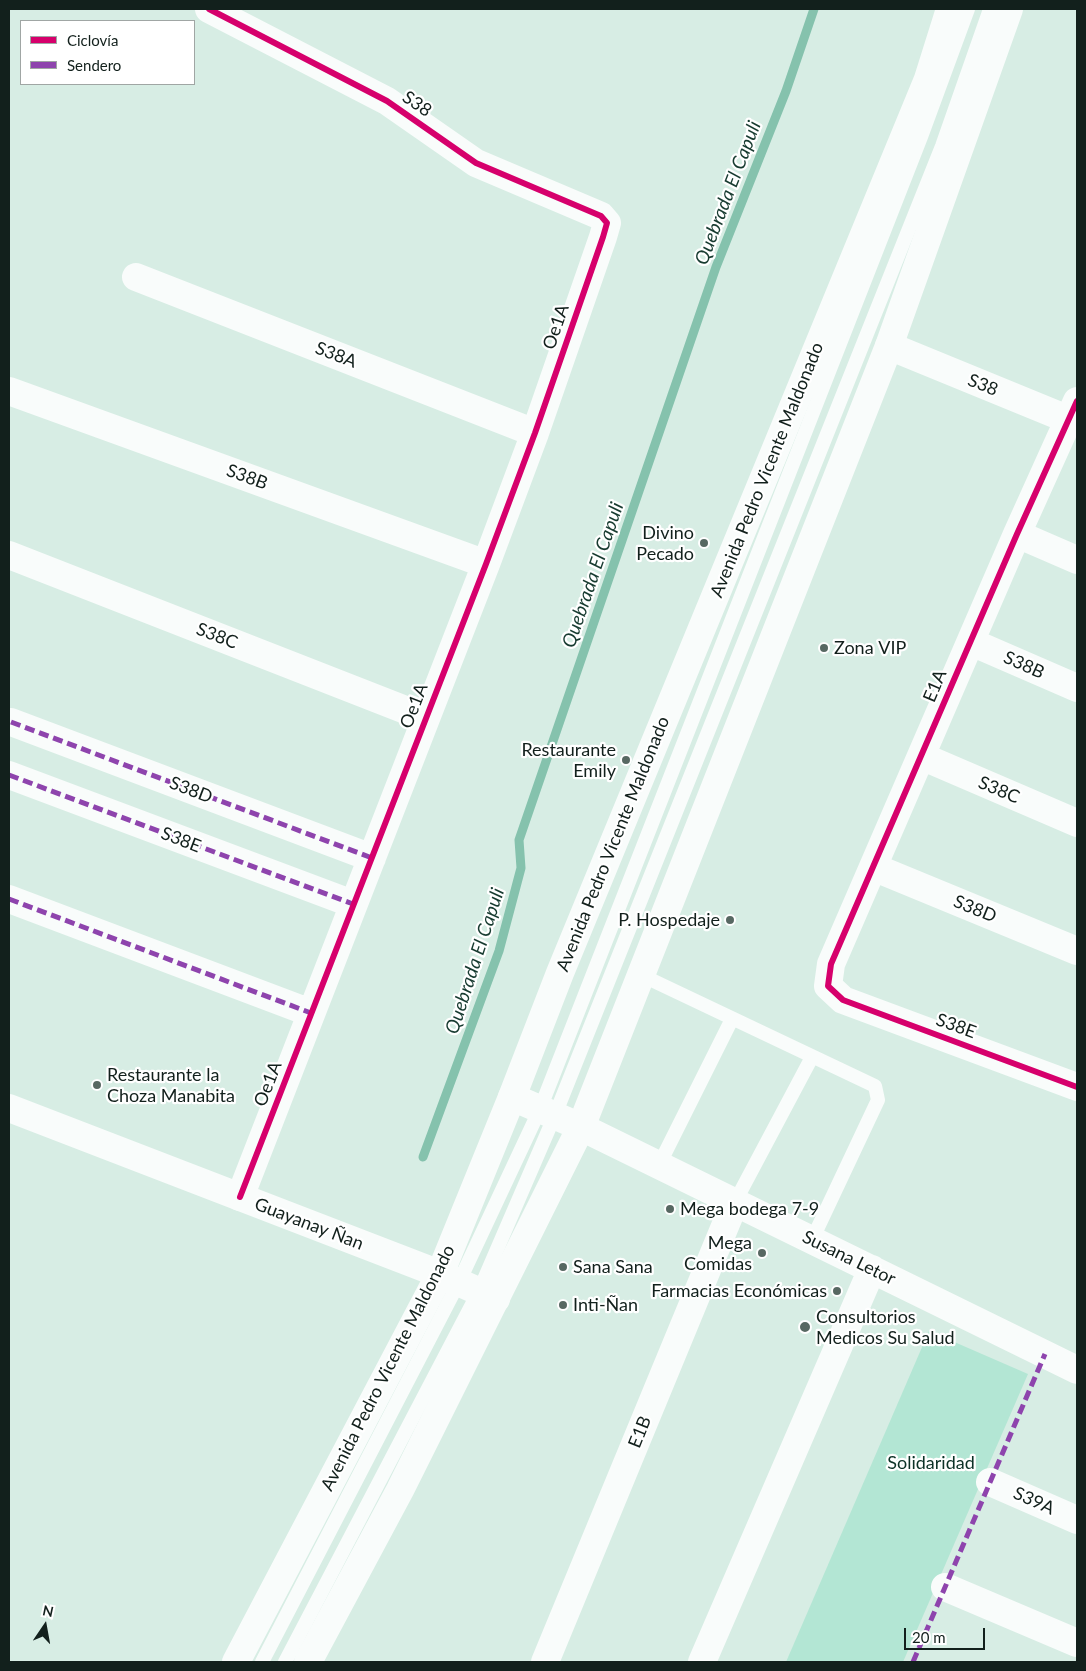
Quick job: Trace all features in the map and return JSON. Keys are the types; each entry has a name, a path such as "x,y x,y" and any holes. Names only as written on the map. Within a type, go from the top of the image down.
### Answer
{"street":[{"name":"S38","path":"209,9 387,101 476,163 601,216 607,223"},
{"name":"Avenida Pedro Vicente Maldonado","path":"308,1662 400,1490 468,1286 512,1097 560,973 924,88 950,9"},
{"name":"Avenida Pedro Vicente Maldonado","path":"236,1662 468,1286 581,1126 889,346 1009,9"},
{"name":"Oe1A","path":"240,1197 486,564 535,433 607,223"},
{"name":"S38A","path":"136,277 535,433"},
{"name":"S38","path":"889,346 1074,415"},
{"name":"S38B","path":"9,391 486,564"},
{"name":"E1A","path":"828,986 831,964 1017,534 1074,415"},
{"path":"1017,534 1077,560"},
{"name":"S38C","path":"9,554 426,718"},
{"name":"S38B","path":"971,642 1077,688"},
{"name":"S38D","path":"11,722 372,858"},
{"name":"S38C","path":"922,756 1077,823"},
{"name":"S38E","path":"9,775 353,904"},
{"name":"S38D","path":"873,867 1077,951"},
{"path":"9,899 311,1013"},
{"name":"S38E","path":"828,986 843,1000 1077,1087"},
{"name":"Susana Letor","path":"512,1097 581,1126 1077,1370"},
{"name":"Guayanay Ñan","path":"9,1108 468,1286"},
{"name":"E1B","path":"545,1662 734,1202"},
{"path":"702,1662 872,1270"},
{"name":"S39A","path":"990,1482 1077,1520"},
{"path":"945,1587 1077,1643"}],"lane":[{"path":"262,1662 468,1286 548,1112 921,137 968,9"},
{"path":"285,1662 468,1286 548,1112 939,155 990,9"},
{"path":"641,975 875,1086 878,1100 812,1240"},
{"path":"659,1165 732,1019"},
{"path":"734,1202 812,1057"}],"green space":[{"name":"Solidaridad","path":"929,1331 1028,1374 903,1662 786,1662"}],"waterway":[{"name":"Quebrada El Capuli","path":"423,1157 499,951 521,868 519,840 716,267 786,91 814,9"}],"marked path":[{"path":"11,722 372,858"},
{"path":"9,775 353,904"},
{"path":"9,899 311,1013"},
{"path":"913,1662 1045,1354"}],"cycle path":[{"path":"209,9 387,101 476,163 601,216 607,223 535,433 486,564 240,1197"},
{"path":"1077,401 1017,534 831,964 828,986 843,1000 1077,1087"}],"place":[{"name":"Divino Pecado","path":"704,543"},
{"name":"Zona VIP","path":"824,648"},
{"name":"Restaurante Emily","path":"626,760"},
{"name":"P. Hospedaje","path":"730,920"},
{"name":"Restaurante la Choza Manabita","path":"97,1085"},
{"name":"Mega bodega 7-9","path":"670,1209"},
{"name":"Mega Comidas","path":"762,1253"},
{"name":"Sana Sana","path":"563,1267"},
{"name":"Farmacias Económicas","path":"837,1291"},
{"name":"Inti-Ñan","path":"563,1305"},
{"name":"Consultorios Medicos Su Salud","path":"805,1327"}]}
